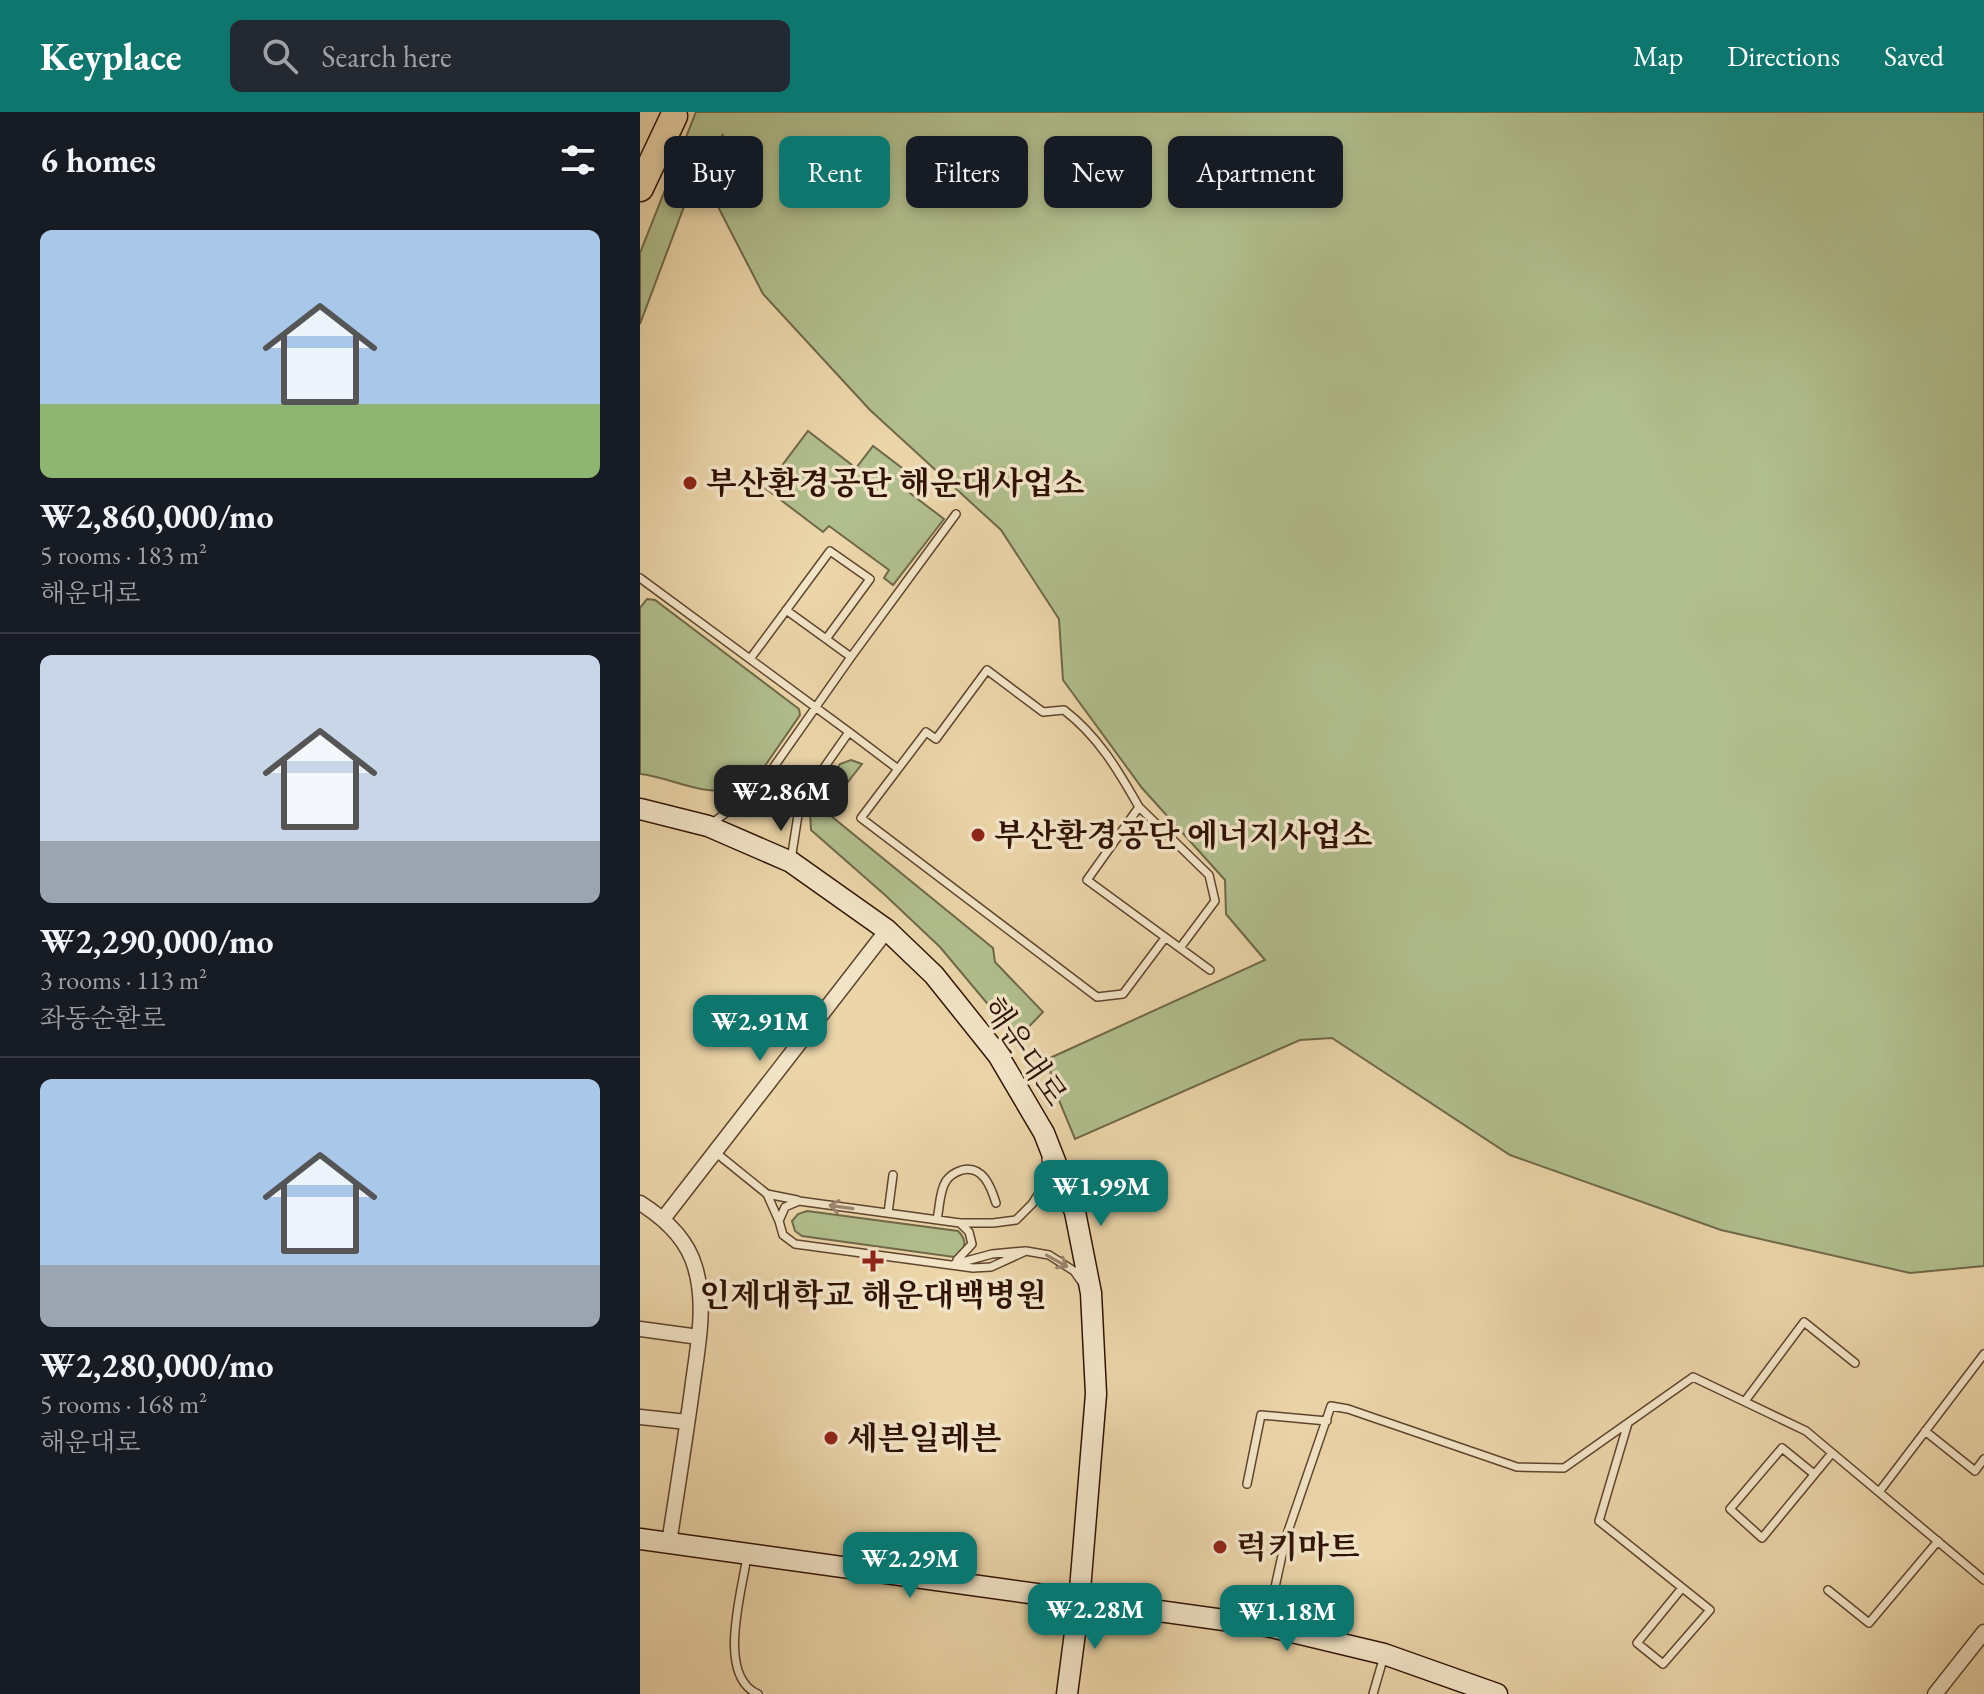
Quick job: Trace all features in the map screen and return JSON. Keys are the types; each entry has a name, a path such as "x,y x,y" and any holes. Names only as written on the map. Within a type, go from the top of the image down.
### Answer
{"highway":[{"path":"640,188 675,114"}],"main road":[{"path":"640,208 675,114"},
{"name":"해운대로","path":"640,809 708,826 791,862 887,930 934,975 998,1055 1044,1133 1075,1212 1091,1293 1096,1394 1079,1602 1067,1694"},
{"path":"640,1539 1267,1626 1384,1654 1497,1694"}],"street":[{"path":"663,1219 887,930"},
{"path":"640,1203 679,1235 695,1265 700,1295 699,1337 669,1543"},
{"path":"640,1329 699,1337"},
{"path":"640,1417 687,1422"},
{"path":"1935,1694 1984,1632"}],"lane":[{"path":"708,826 759,788 956,514"},
{"path":"750,659 830,551 870,579 826,639"},
{"path":"640,578 898,769"},
{"path":"786,610 851,657"},
{"path":"1165,938 1123,994 1097,997 861,818 926,732 936,739 987,670 1043,712 1064,710 1086,727 1114,764 1139,807 1209,875 1215,901 1180,948"},
{"path":"791,862 800,802 849,732"},
{"path":"1139,807 1087,880 1210,970"},
{"path":"715,1152 767,1194 960,1223 993,1223 1016,1220 1032,1204 1047,1181 1044,1133"},
{"path":"937,1219 946,1181 953,1173 967,1169 978,1171 986,1179 996,1203"},
{"path":"888,1213 893,1175"},
{"path":"767,1194 783,1235 795,1244 952,1264 1001,1252 1026,1251 1049,1255 1074,1271 1091,1293"},
{"path":"779,1221 785,1207 799,1201"},
{"path":"952,1264 965,1255 972,1244 969,1232 960,1223"},
{"path":"1745,1401 1804,1322 1855,1363"},
{"path":"1879,1492 1984,1354"},
{"path":"1267,1626 1286,1537 1331,1406 1517,1467 1564,1468 1693,1377 1806,1431 1984,1580"},
{"path":"1247,1484 1261,1415 1327,1421"},
{"path":"1628,1423 1599,1521 1710,1610 1663,1664 1637,1643 1682,1588"},
{"path":"1925,1431 1975,1471 1984,1459"},
{"path":"1814,1474 1782,1448 1730,1509 1762,1538 1832,1453"},
{"path":"1828,1590 1869,1623 1938,1541"},
{"path":"747,1554 733,1651 742,1681 747,1689 758,1694"},
{"path":"1373,1694 1384,1654"}],"green space":[{"path":"696,112 1984,112 1984,1266 1910,1273 1721,1230 1510,1155 1332,1038 1300,1040 1075,1139 1051,1081 1050,1058 1265,960 1226,914 1225,880 1142,788 1063,680 1059,619 1001,530 870,410 763,294 719,208 763,208 763,136 686,136"},
{"path":"664,193 664,208 684,208 640,324 640,253"},
{"path":"808,431 856,468 873,446 910,474 902,487 944,519 893,585 884,578 889,570 829,526 823,532 765,488"},
{"path":"647,599 655,600 799,709 800,715 760,773 752,778 746,776 746,782 733,788 707,790 640,774 640,608"},
{"path":"851,760 862,764 825,811 993,948 995,962 1043,1012 1017,1039 940,947 811,830 810,811 840,764"},
{"path":"807,1211 958,1231 964,1245 954,1257 802,1236 795,1231 792,1221 798,1214"}],"place":[{"name":"부산환경공단 해운대사업소","path":"690,483"},
{"name":"부산환경공단 에너지사업소","path":"978,835"},
{"name":"인제대학교 해운대백병원","path":"873,1261"},
{"name":"세븐일레븐","path":"831,1438"},
{"name":"럭키마트","path":"1220,1547"}]}
